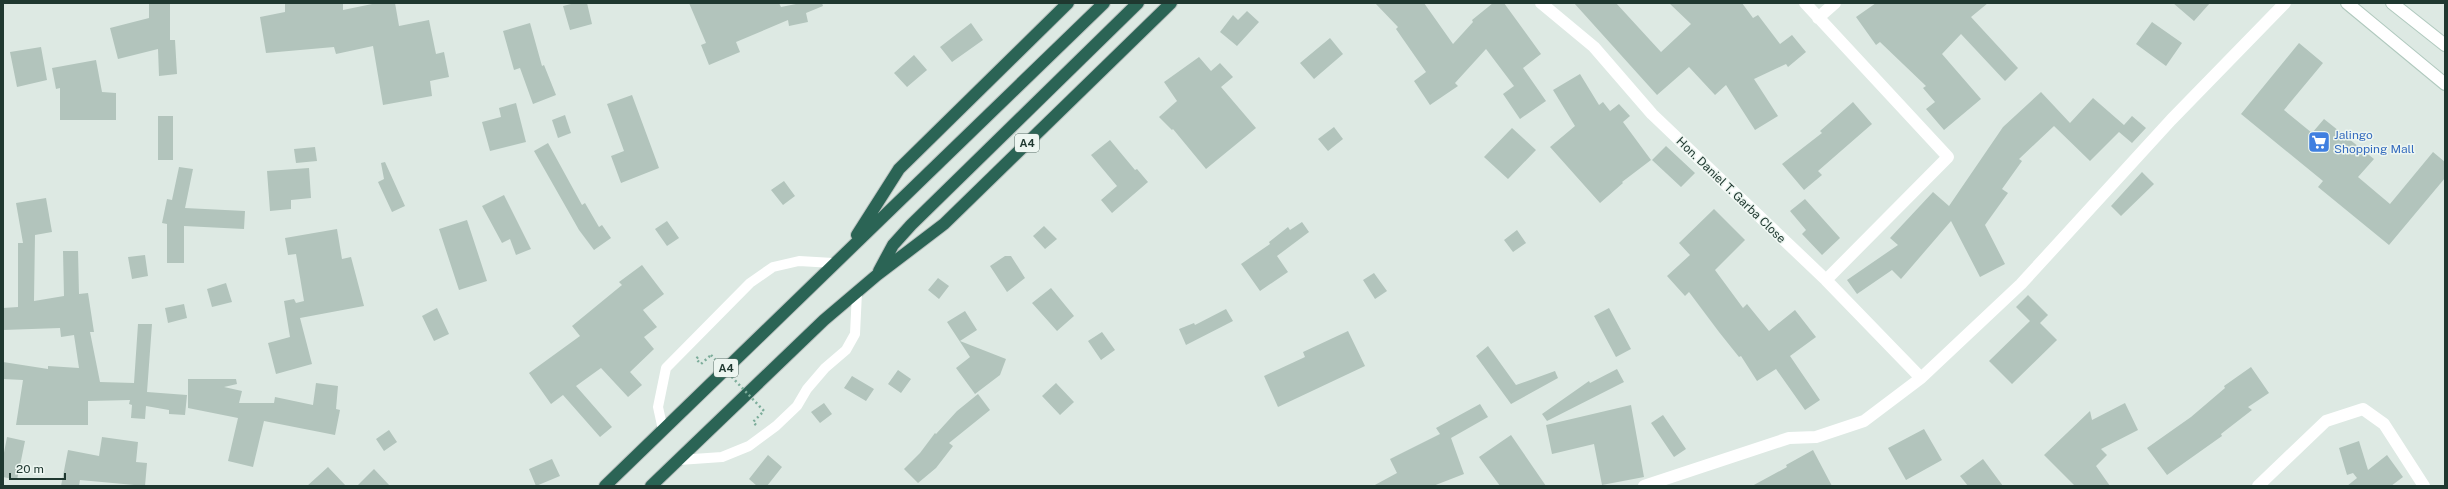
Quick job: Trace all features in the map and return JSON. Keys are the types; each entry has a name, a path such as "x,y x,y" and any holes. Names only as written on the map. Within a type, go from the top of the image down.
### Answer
{"highway":[{"name":"A4","path":"848,249 899,168 1068,3"},
{"name":"A4","path":"605,486 848,249 893,208 1104,3"},
{"name":"A4","path":"877,275 893,245 911,225 1138,3"},
{"name":"A4","path":"651,486 824,320 877,275 944,224 1171,3"}],"street":[{"name":"Hon. Daniel T. Garba Close","path":"1541,3 1594,47 1652,114 1826,280 1922,378"},
{"path":"1805,3 1948,157 1826,280"},
{"path":"1818,18 1835,3"},
{"path":"1644,486 1789,438 1816,437 1864,421 1922,378 2021,284 2171,120 2285,3"},
{"path":"2347,3 2445,84"},
{"path":"2392,3 2445,45"},
{"path":"2258,486 2326,421 2363,409 2384,424 2424,486"}],"lane":[{"path":"663,430 658,407 666,368 750,283 773,267 792,262 834,263"},
{"path":"679,460 722,457 749,446 776,426 797,406 807,389 825,368 846,350 855,334 857,292"}],"path":[{"path":"701,355 696,359 701,364 711,355 764,411"}],"building":[{"path":"149,3 170,3 170,40 175,40 177,74 159,76 158,49 118,59 110,28 149,18"},
{"path":"343,3 343,10 377,3 395,3 399,26 429,20 436,54 444,52 449,77 430,81 432,96 383,105 373,46 336,54 334,47 266,53 260,17 285,12 285,4"},
{"path":"575,3 587,3 592,24 570,30 563,6"},
{"path":"689,3 779,3 781,7 801,3 822,3 823,6 806,13 808,22 789,26 788,20 736,42 740,52 709,65 701,45 706,43"},
{"path":"1375,3 1424,3 1453,44 1473,22 1472,20 1493,3 1504,3 1541,54 1523,68 1546,101 1520,119 1503,94 1514,86 1486,49 1455,83 1458,86 1430,105 1414,81 1426,72 1396,29 1398,27"},
{"path":"1574,3 1616,3 1661,52 1691,24 1669,3 1742,3 1753,18 1758,15 1780,44 1792,35 1806,52 1788,67 1786,64 1754,79 1778,116 1755,130 1726,85 1715,95 1689,67 1657,95"},
{"path":"1876,3 1988,3 1971,17 2018,68 2005,81 1961,34 1942,54 1981,99 1944,130 1926,109 1935,102 1923,88 1926,86 1880,42 1876,45 1856,17"},
{"path":"2173,3 2210,3 2194,21"},
{"path":"1247,11 1259,22 1237,46 1220,32 1233,15 1238,20"},
{"path":"2152,22 2182,43 2166,66 2136,44"},
{"path":"530,23 542,66 544,65 556,95 533,104 520,68 514,70 503,31"},
{"path":"971,23 983,40 952,62 940,47"},
{"path":"1330,38 1343,54 1314,79 1300,63"},
{"path":"2299,43 2323,63 2284,110 2312,133 2324,119 2374,159 2358,177 2390,204 2433,152 2445,162 2445,178 2389,245 2318,187 2323,181 2241,114"},
{"path":"41,47 47,80 17,87 10,52"},
{"path":"914,55 927,70 907,87 894,73"},
{"path":"1199,57 1211,71 1220,63 1233,77 1221,87 1256,128 1206,169 1173,129 1172,130 1159,117 1177,101 1164,82"},
{"path":"96,60 102,92 116,93 116,120 60,120 60,88 56,89 52,68"},
{"path":"1580,74 1599,105 1603,102 1610,111 1619,104 1630,116 1623,122 1651,160 1622,182 1623,183 1600,203 1550,147 1575,126 1553,90"},
{"path":"2041,92 2070,123 2093,98 2124,125 2132,116 2146,128 2132,143 2119,132 2090,161 2054,126 2019,159 2022,161 2002,189 2008,193 1985,225 2005,264 1980,277 1951,221 1901,279 1892,270 1857,294 1847,280 1898,245 1890,238 1933,192 1949,206 2003,127"},
{"path":"632,95 659,168 621,183 611,156 624,151 607,104"},
{"path":"1853,102 1872,124 1818,171 1822,175 1804,190 1782,164 1822,133 1820,131"},
{"path":"516,103 526,142 490,151 482,122 501,117 499,108"},
{"path":"565,115 571,133 558,138 552,120"},
{"path":"158,116 173,116 173,160 158,160"},
{"path":"1334,127 1343,139 1328,151 1318,139"},
{"path":"1512,128 1536,150 1508,179 1484,157"},
{"path":"1110,140 1135,170 1137,169 1148,182 1112,213 1101,200 1117,186 1091,155"},
{"path":"548,143 582,205 585,203 599,227 602,225 611,238 594,250 579,230 534,151"},
{"path":"1666,146 1695,173 1681,187 1652,160"},
{"path":"315,147 317,161 296,163 294,149"},
{"path":"385,162 405,206 392,212 378,182 384,179 381,163"},
{"path":"179,167 193,169 185,208 245,211 244,229 184,226 184,263 167,263 167,224 162,223 167,199 172,200"},
{"path":"309,168 311,198 291,200 291,209 270,211 267,171"},
{"path":"2142,172 2154,184 2121,216 2111,206"},
{"path":"784,181 795,196 783,205 771,190"},
{"path":"504,195 531,249 516,255 510,239 502,243 482,206"},
{"path":"46,198 52,232 35,235 34,301 64,296 63,251 78,251 79,294 88,293 94,332 90,332 100,382 134,383 138,324 152,324 147,392 187,395 185,415 169,414 169,410 146,406 145,419 131,418 132,405 129,404 130,400 88,401 88,425 16,425 23,380 3,379 3,362 48,369 48,366 79,368 74,335 61,337 60,328 3,330 3,308 18,307 18,243 23,243 16,203"},
{"path":"1805,199 1840,238 1822,255 1802,234 1806,230 1790,211"},
{"path":"1714,209 1745,240 1715,270 1743,308 1747,304 1769,331 1795,310 1816,337 1790,356 1820,400 1805,410 1776,369 1757,381 1741,356 1739,357 1689,292 1685,296 1667,276 1690,255 1679,243"},
{"path":"467,220 487,281 459,290 439,229"},
{"path":"667,221 679,238 667,246 655,229"},
{"path":"1302,222 1309,232 1277,256 1288,272 1260,291 1241,264 1270,244 1269,242 1288,227 1290,230"},
{"path":"1044,226 1057,239 1045,249 1033,236"},
{"path":"337,229 342,259 351,257 364,306 300,318 312,364 276,374 268,343 290,337 284,301 294,299 296,303 304,301 296,254 288,255 285,238"},
{"path":"1517,230 1526,243 1513,252 1504,240"},
{"path":"145,255 148,276 132,279 128,257"},
{"path":"1005,256 1011,256 1025,278 1007,292 990,266"},
{"path":"642,265 664,294 643,310 657,327 644,337 654,349 630,372 642,385 628,397 601,368 576,386 612,427 600,437 563,395 551,404 529,373 580,336 572,326 622,285 619,282"},
{"path":"1374,273 1387,291 1375,299 1363,280"},
{"path":"938,278 949,286 939,299 928,290"},
{"path":"226,283 232,302 212,307 207,289"},
{"path":"1051,288 1074,316 1057,331 1032,303"},
{"path":"2028,295 2048,315 2040,323 2057,340 2012,384 1989,361 2030,321 2016,307"},
{"path":"184,304 187,318 168,323 165,308"},
{"path":"437,308 449,334 434,341 422,316"},
{"path":"1609,308 1631,349 1616,357 1594,316"},
{"path":"1226,309 1233,321 1186,345 1179,329 1194,323 1195,325"},
{"path":"965,311 977,330 960,341 1006,359 1000,375 975,394 956,368 970,357 947,322"},
{"path":"1348,331 1365,366 1278,407 1264,376 1305,357 1303,352"},
{"path":"1102,332 1115,350 1101,360 1088,341"},
{"path":"1488,346 1516,385 1555,371 1558,378 1511,404 1476,356"},
{"path":"2251,367 2269,393 2248,407 2252,410 2221,434 2222,436 2167,475 2147,448 2191,417 2225,388 2224,386"},
{"path":"1617,369 1624,382 1547,421 1542,414 1589,381 1590,383"},
{"path":"898,370 911,379 901,393 888,384"},
{"path":"852,376 874,389 866,401 844,388"},
{"path":"188,379 236,379 237,384 224,387 242,391 239,403 274,403 275,397 313,405 316,383 338,386 336,409 340,410 335,435 264,421 253,467 228,461 238,418 188,408"},
{"path":"1056,383 1074,402 1060,415 1042,396"},
{"path":"978,394 990,410 949,443 953,446 936,468 918,483 904,469 920,453 935,433 936,434 957,411"},
{"path":"824,403 832,414 820,423 811,412"},
{"path":"2125,403 2138,430 2101,449 2107,455 2096,466 2110,486 2075,486 2044,455 2090,411 2092,420"},
{"path":"1480,404 1488,417 1451,438 1464,474 1433,486 1373,486 1397,473 1390,459 1440,434 1436,428"},
{"path":"1631,405 1644,477 1602,485 1594,444 1552,454 1546,425"},
{"path":"1663,415 1686,449 1674,457 1651,423"},
{"path":"1924,429 1942,460 1906,480 1888,448"},
{"path":"389,430 397,442 384,451 376,439"},
{"path":"1511,435 1546,486 1500,486 1479,457"},
{"path":"7,437 25,441 17,480 3,477 3,458"},
{"path":"102,437 138,442 136,462 147,463 145,486 80,480 79,486 61,486 68,450 99,456"},
{"path":"2359,441 2368,470 2387,455 2403,477 2391,486 2347,486 2357,478 2353,473 2347,475 2339,448"},
{"path":"1813,450 1832,486 1752,486 1787,467 1786,465"},
{"path":"768,455 782,467 767,486 757,486 749,479"},
{"path":"552,459 560,476 536,486 529,469"},
{"path":"1983,459 2003,486 1968,486 1960,476"},
{"path":"328,467 346,486 307,486"},
{"path":"374,469 390,486 357,486"}],"place":[{"name":"Jalingo Shopping Mall","path":"2319,142"}]}
